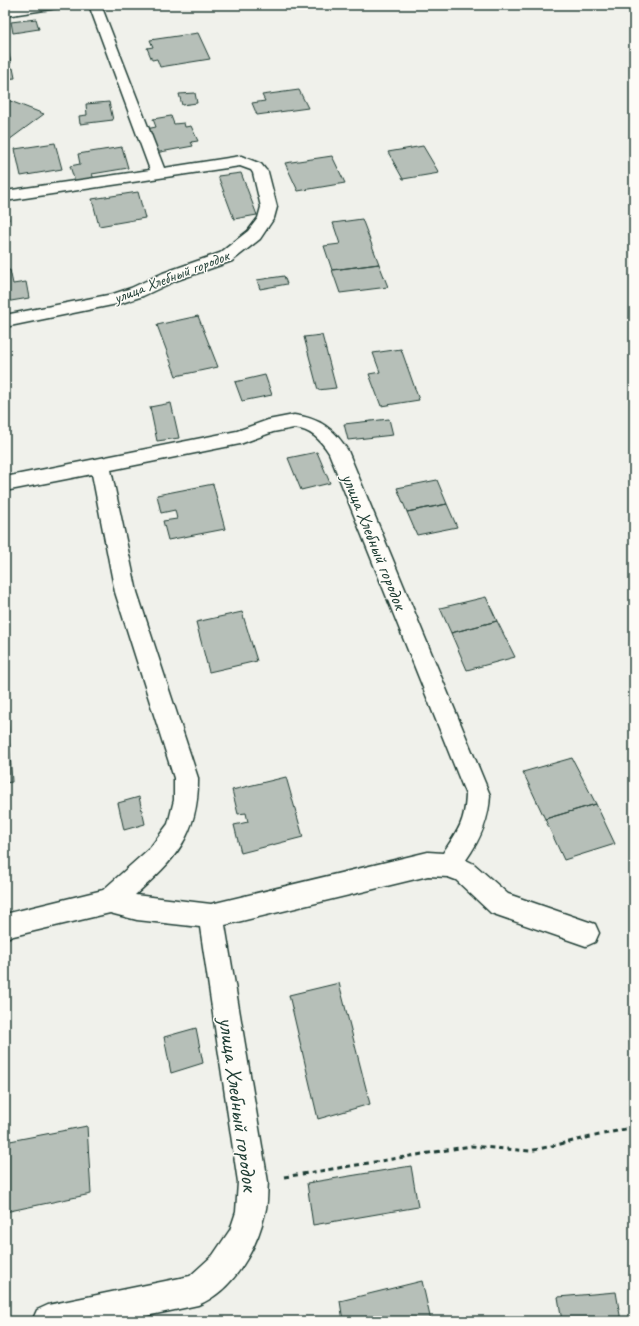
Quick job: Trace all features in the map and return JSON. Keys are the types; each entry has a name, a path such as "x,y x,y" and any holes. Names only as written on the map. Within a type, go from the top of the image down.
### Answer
{"street":[{"path":"5,12 51,5"},
{"path":"95,5 158,172"},
{"name":"улица Хлебный городок","path":"5,196 240,161 249,163 256,167 260,172 269,207 266,218 254,235 226,257 169,277 137,292 116,299 5,321"},
{"name":"улица Хлебный городок","path":"5,484 240,437 274,424 294,420 310,425 323,432 338,451 478,794 478,812 471,832 449,865"},
{"path":"100,465 126,592 186,778 186,800 182,821 172,840 161,854 110,901"},
{"path":"5,926 110,901 137,908 211,916 428,864 449,865 465,872 500,904 586,933"},
{"name":"улица Хлебный городок","path":"48,1321 198,1290 224,1266 242,1238 251,1212 253,1182 211,916"}],"path":[{"path":"253,1182 471,1146 530,1151 634,1127"}],"building":[{"path":"130,5 163,5 131,9"},
{"path":"36,19 39,29 13,33 11,22"},
{"path":"198,33 210,59 160,67 157,59 152,60 147,48 153,47 150,40"},
{"path":"5,46 7,46 11,63 5,64"},
{"path":"13,68 15,78 5,79 5,69"},
{"path":"299,90 308,108 257,115 252,103 265,101 262,95"},
{"path":"195,93 197,103 182,105 179,94"},
{"path":"5,99 44,114 9,140 5,139"},
{"path":"109,102 113,120 80,124 79,116 87,115 86,104"},
{"path":"171,116 174,124 184,123 185,127 191,126 198,141 191,142 193,146 155,153 146,129 156,127 153,119"},
{"path":"55,143 62,169 21,176 15,149"},
{"path":"423,146 439,173 403,179 388,152"},
{"path":"122,147 128,168 92,174 94,179 75,182 70,166 80,164 78,154"},
{"path":"332,156 345,183 298,191 285,163"},
{"path":"241,173 257,215 234,219 218,176"},
{"path":"138,192 145,218 99,226 92,199"},
{"path":"7,208 9,220 5,221 5,209"},
{"path":"362,219 379,264 332,270 324,246 340,244 333,223"},
{"path":"379,264 388,287 340,293 332,270"},
{"path":"10,270 13,284 26,282 29,298 5,302 5,271"},
{"path":"284,276 287,284 260,289 257,280"},
{"path":"198,316 218,367 176,376 157,325"},
{"path":"322,335 336,388 318,390 304,337"},
{"path":"401,349 419,400 381,406 369,374 380,372 373,353"},
{"path":"265,375 272,395 242,401 235,382"},
{"path":"171,403 179,438 157,441 150,407"},
{"path":"389,419 393,435 348,440 344,424"},
{"path":"317,452 330,483 301,490 288,458"},
{"path":"437,480 447,504 407,512 397,488"},
{"path":"213,484 225,529 168,540 163,521 177,519 175,510 161,513 157,495"},
{"path":"447,504 457,527 417,535 407,512"},
{"path":"486,597 497,621 451,633 440,608"},
{"path":"242,612 257,661 209,672 196,622"},
{"path":"497,621 515,657 467,670 451,633"},
{"path":"5,660 10,752 5,753"},
{"path":"10,752 12,782 5,783 5,753"},
{"path":"572,758 596,804 545,819 523,772"},
{"path":"286,777 303,837 241,853 234,825 248,822 246,813 238,814 232,790"},
{"path":"139,797 145,824 124,830 118,803"},
{"path":"596,804 615,844 564,860 545,819"},
{"path":"339,983 370,1104 318,1119 289,995"},
{"path":"634,1014 634,1029 629,1015"},
{"path":"196,1028 203,1063 171,1073 164,1037"},
{"path":"87,1126 91,1194 5,1212 5,1142"},
{"path":"411,1166 418,1207 313,1225 307,1183"},
{"path":"422,1281 431,1321 343,1321 340,1301"},
{"path":"616,1292 621,1321 562,1321 558,1297"}]}
